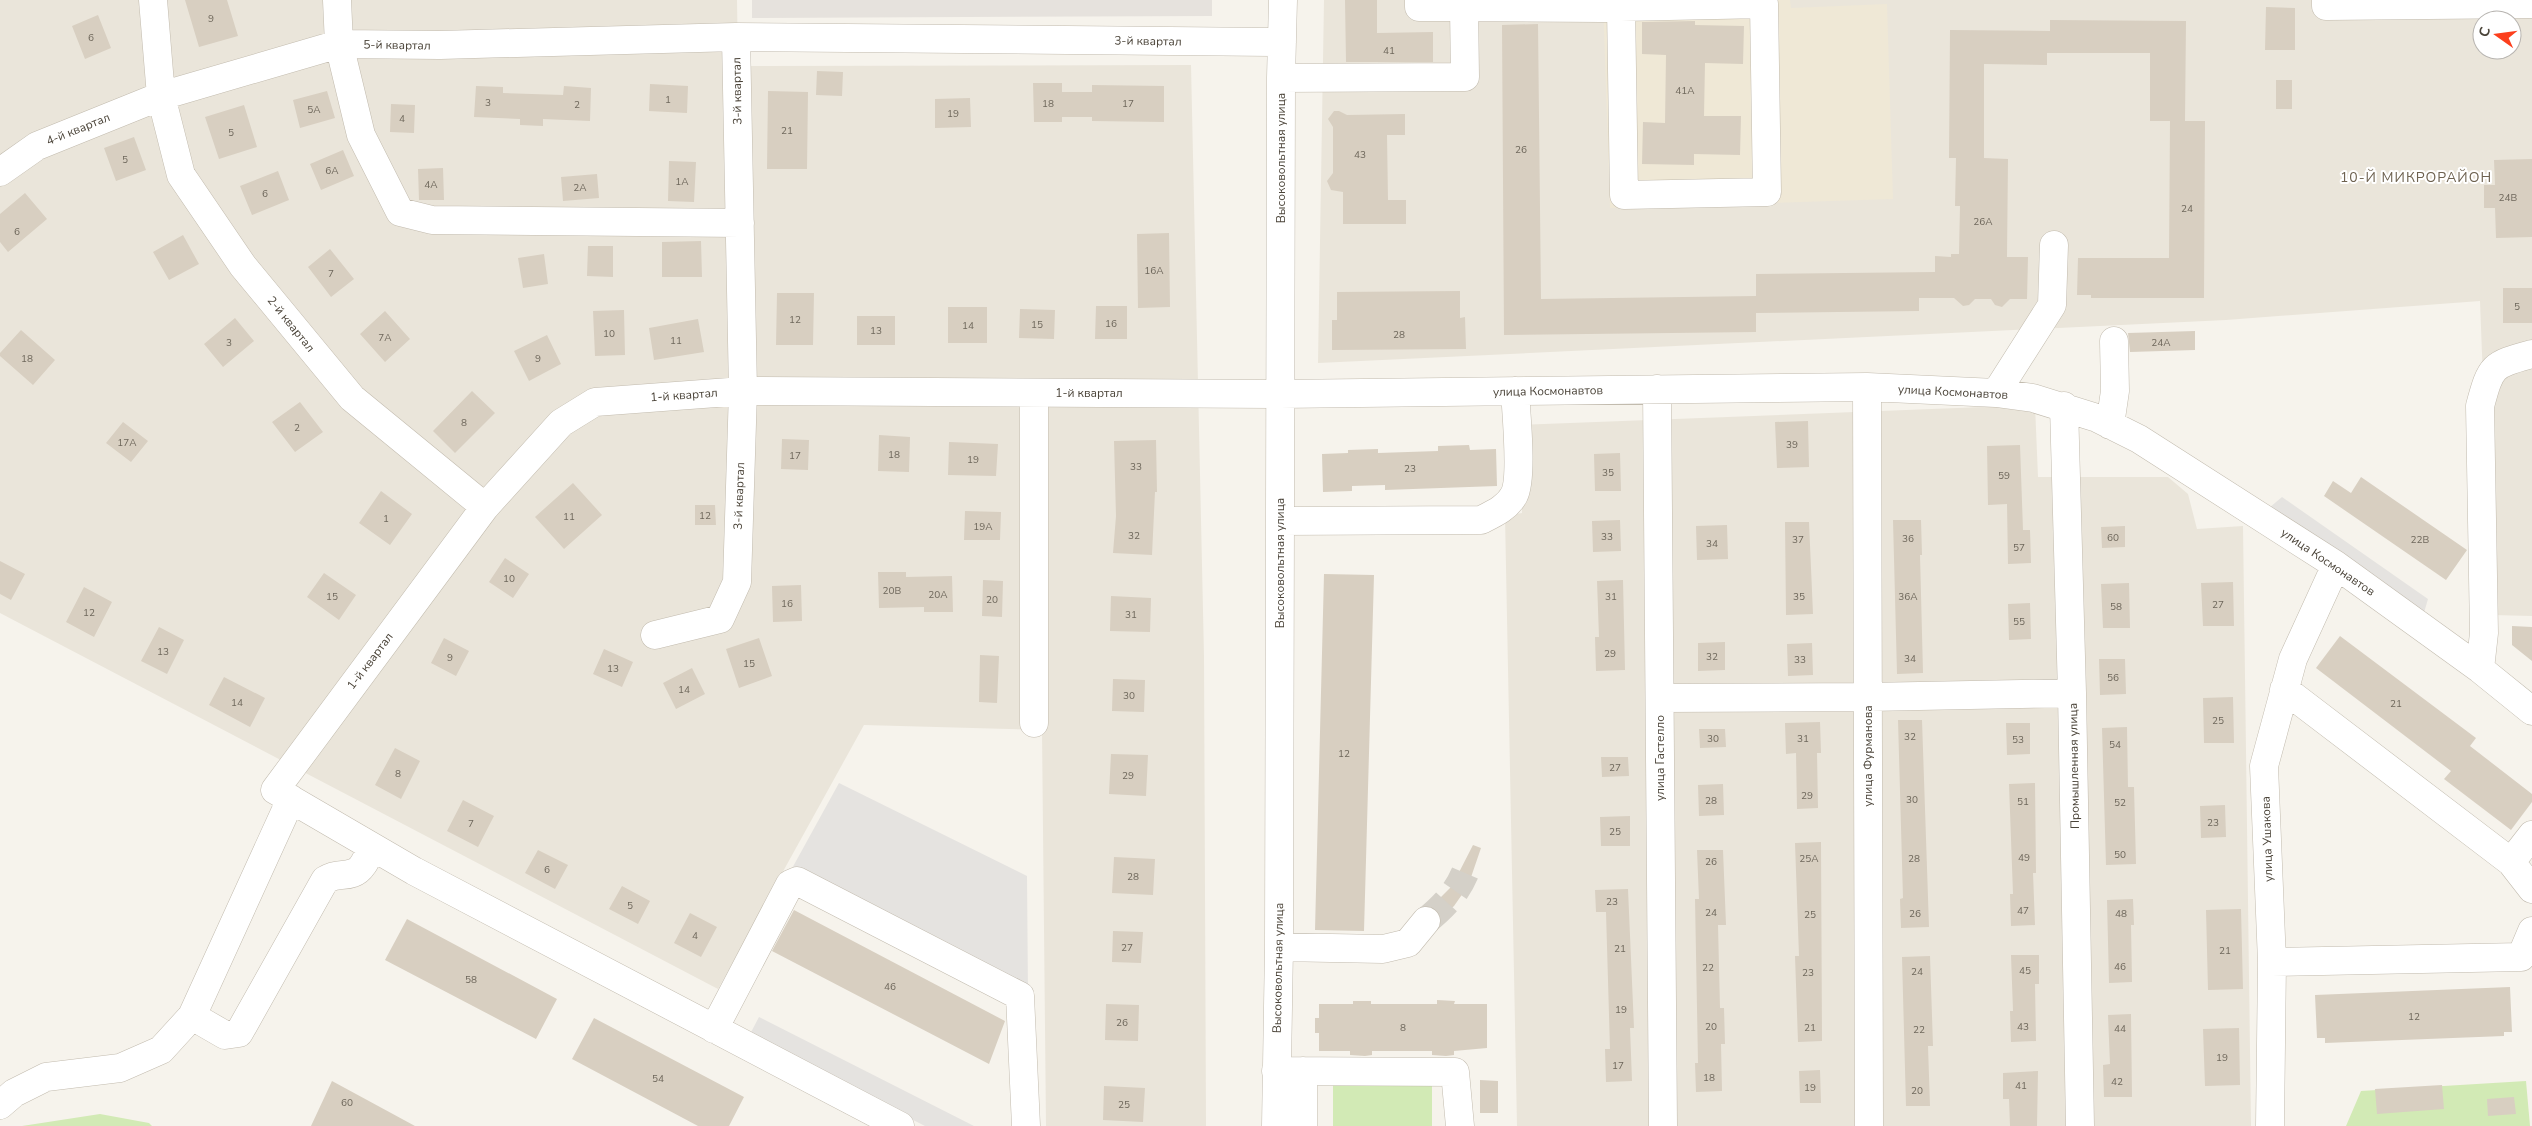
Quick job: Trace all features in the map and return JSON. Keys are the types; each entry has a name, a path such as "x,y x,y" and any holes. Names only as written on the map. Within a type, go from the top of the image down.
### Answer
{"street":[{"path":"153,0 161,96"},
{"path":"337,0 339,44 361,136 400,212 432,220 740,223"},
{"name":"Высоковольтная улица","path":"1276,1126 1279,948 1281,78 1283,0"},
{"path":"1419,0 1419,7 1621,7 1764,4 1767,192 1624,195 1621,7"},
{"path":"2326,0 2326,6 2532,4"},
{"path":"1281,78 1465,78 1464,7"},
{"name":"5-й квартал","path":"161,96 339,44 440,45 736,37"},
{"name":"3-й квартал","path":"656,636 720,619 737,582 743,391 736,37 1282,42"},
{"name":"4-й квартал","path":"0,172 36,146 161,96"},
{"name":"2-й квартал","path":"161,96 181,175 243,266 352,398 485,507"},
{"path":"1996,393 2052,305 2054,245"},
{"path":"2110,425 2115,390 2114,341"},
{"path":"2480,669 2484,633 2480,406 2488,378 2501,362 2532,354"},
{"name":"улица Космонавтов","path":"1280,394 1866,386 1996,393 2064,406 2139,439 2336,565 2480,669 2532,711"},
{"name":"улица Фурманова","path":"1866,386 1869,1126"},
{"name":"улица Гастелло","path":"1657,389 1663,1126"},
{"name":"1-й квартал","path":"0,1105 14,1093 46,1077 120,1068 161,1050 192,1016 283,795 485,507 561,423 595,402 743,391 1280,394"},
{"path":"1280,521 1481,520 1499,511 1515,494 1518,472 1515,391"},
{"path":"1034,393 1034,723"},
{"name":"Промышленная улица","path":"2064,406 2072,693 2080,1126"},
{"name":"улица Ушакова","path":"2270,1126 2272,962 2264,766 2293,659 2336,565"},
{"path":"2284,689 2511,862 2532,889"},
{"path":"1660,698 1868,697 2072,693"},
{"path":"283,795 414,871 900,1126"},
{"path":"2511,862 2532,835"},
{"path":"192,1016 225,1035 239,1033 325,880 335,874 354,873 361,868 372,847"},
{"path":"714,1029 790,884 797,882 1020,996 1026,1126"},
{"path":"1279,948 1383,948 1408,943 1426,921"},
{"path":"2272,962 2521,957 2532,931"},
{"path":"1276,1071 1455,1072 1460,1126"},
{"path":"1303,1071 1303,1126"}],"shaded area":[{"path":"0,0 737,0 738,66 1191,65 1204,656 1206,1126 1046,1126 1042,730 864,725 718,989 0,613"},
{"path":"752,0 1212,0 1212,16 752,18"},
{"path":"1324,0 2532,0 2532,616 2492,615 2480,301 2226,320 1318,363"},
{"path":"1603,0 1790,0 1791,8 1887,4 1893,199 1610,208"},
{"path":"2035,405 2038,477 2168,477 2188,494 2197,529 2243,526 2251,1126 1517,1126 1505,516 1522,513 1520,425"},
{"path":"2282,497 2428,599 2423,616 2269,508"},
{"path":"839,783 1027,876 1028,995 790,872"},
{"path":"759,1017 974,1126 925,1126 749,1036"}],"green space":[{"path":"1333,1081 1432,1081 1432,1126 1333,1126"},
{"path":"2526,1081 2530,1126 2346,1126 2361,1091"},
{"path":"100,1114 149,1123 152,1126 22,1126"}],"building":[{"path":"185,0 227,0 238,36 199,47"},
{"path":"1345,0 1377,0 1377,33 1433,32 1433,62 1346,62"},
{"path":"2266,7 2295,8 2295,50 2265,50"},
{"path":"98,15 111,48 85,59 72,26"},
{"path":"2050,20 2186,21 2185,121 2205,121 2204,298 2091,298 2091,295 2077,295 2078,258 2169,258 2170,121 2150,121 2150,53 2047,53 2047,65 1984,64 1984,158 2008,159 2007,257 2028,257 2027,299 2010,299 2002,307 1995,305 1991,299 1975,299 1969,305 1963,306 1954,298 1919,298 1919,311 1756,313 1756,332 1504,335 1502,25 1538,24 1541,299 1756,296 1756,274 1935,272 1935,256 1951,257 1951,254 1959,254 1960,206 1955,206 1956,158 1949,158 1950,30 2050,31"},
{"path":"1695,21 1695,25 1744,26 1743,64 1705,63 1704,116 1741,116 1740,155 1694,154 1694,165 1642,164 1643,122 1665,123 1666,55 1642,54 1642,22"},
{"path":"817,71 843,72 842,96 816,95"},
{"path":"2276,80 2292,80 2292,109 2276,109"},
{"path":"1033,83 1062,83 1062,92 1092,92 1092,85 1164,86 1164,122 1092,121 1092,117 1062,117 1062,122 1034,122"},
{"path":"650,84 688,86 687,113 649,111"},
{"path":"476,86 503,87 503,93 563,95 564,86 591,88 590,121 543,119 543,126 520,125 520,119 474,117"},
{"path":"327,91 335,118 300,128 293,100"},
{"path":"768,91 808,92 807,169 767,169"},
{"path":"970,98 971,127 935,128 935,99"},
{"path":"391,104 415,105 414,133 390,132"},
{"path":"244,105 257,147 219,159 205,117"},
{"path":"1334,111 1347,115 1405,114 1405,135 1387,135 1388,200 1406,200 1406,224 1343,224 1343,192 1331,190 1327,181 1333,173 1333,127 1328,119"},
{"path":"134,137 146,170 116,181 104,148"},
{"path":"343,150 354,176 321,190 310,164"},
{"path":"2532,159 2532,237 2496,238 2495,208 2484,208 2484,185 2495,185 2494,160"},
{"path":"669,161 696,162 694,202 668,201"},
{"path":"443,168 444,200 419,200 418,169"},
{"path":"278,171 289,200 252,215 240,186"},
{"path":"597,174 599,198 563,201 561,177"},
{"path":"25,193 47,219 8,252 0,242 0,214"},
{"path":"1169,233 1170,307 1138,308 1137,234"},
{"path":"183,235 199,264 169,280 153,252"},
{"path":"701,241 702,277 662,277 662,242"},
{"path":"588,246 613,246 613,277 587,276"},
{"path":"330,249 354,279 331,297 308,267"},
{"path":"544,254 548,284 523,288 518,258"},
{"path":"2503,288 2532,288 2532,323 2503,323"},
{"path":"1460,291 1460,318 1465,317 1466,349 1332,350 1332,320 1337,320 1337,292"},
{"path":"777,293 814,293 813,345 776,345"},
{"path":"1096,306 1127,306 1127,339 1095,339"},
{"path":"948,307 987,307 987,343 948,343"},
{"path":"1020,309 1055,310 1054,339 1019,338"},
{"path":"624,310 625,355 595,356 593,311"},
{"path":"385,311 410,339 385,362 360,334"},
{"path":"857,316 895,316 895,345 857,345"},
{"path":"235,318 254,341 223,367 204,344"},
{"path":"698,319 704,352 654,360 649,328"},
{"path":"21,330 55,360 33,385 0,356 0,353"},
{"path":"2195,331 2195,350 2130,352 2128,333"},
{"path":"547,335 561,364 529,381 514,351"},
{"path":"472,391 495,413 455,453 433,431"},
{"path":"300,402 323,432 295,452 272,422"},
{"path":"1808,421 1809,467 1777,468 1775,422"},
{"path":"123,422 148,441 131,462 106,443"},
{"path":"879,435 910,437 909,472 878,471"},
{"path":"782,439 809,440 808,470 781,469"},
{"path":"1156,440 1157,492 1155,492 1152,555 1113,553 1116,516 1114,441"},
{"path":"949,442 998,444 996,476 948,475"},
{"path":"1469,445 1470,450 1496,449 1497,486 1385,490 1385,485 1352,486 1352,491 1323,492 1322,454 1348,453 1348,450 1378,449 1378,453 1438,451 1438,446"},
{"path":"2020,445 2023,530 2030,530 2031,563 2008,564 2007,504 1988,505 1987,446"},
{"path":"1620,453 1621,491 1595,491 1594,454"},
{"path":"2361,477 2467,550 2446,580 2324,496 2333,481 2351,493"},
{"path":"573,483 602,515 564,549 535,517"},
{"path":"381,491 412,514 390,545 359,523"},
{"path":"695,505 715,505 716,525 695,525"},
{"path":"965,511 1001,512 1000,540 964,540"},
{"path":"1620,520 1621,551 1593,552 1592,521"},
{"path":"1893,520 1921,520 1923,673 1897,674"},
{"path":"1785,522 1809,522 1813,614 1786,615"},
{"path":"1727,525 1728,559 1697,560 1696,526"},
{"path":"2125,526 2125,547 2102,548 2101,527"},
{"path":"505,558 529,574 513,598 489,582"},
{"path":"0,561 25,574 11,600 0,594"},
{"path":"878,572 906,572 906,577 952,576 953,612 924,612 924,607 879,608"},
{"path":"324,573 356,595 339,620 307,597"},
{"path":"1324,574 1374,575 1364,931 1315,930"},
{"path":"983,580 1003,581 1002,617 982,616"},
{"path":"1623,580 1625,670 1596,671 1595,637 1599,637 1597,581"},
{"path":"2233,582 2234,626 2203,626 2201,583"},
{"path":"2129,583 2130,628 2103,628 2101,584"},
{"path":"801,585 802,621 773,622 772,586"},
{"path":"84,587 112,602 94,637 66,622"},
{"path":"1111,596 1151,598 1150,632 1110,631"},
{"path":"2030,603 2031,639 2009,640 2008,604"},
{"path":"2512,626 2532,627 2532,661 2512,645"},
{"path":"159,627 184,640 167,674 141,661"},
{"path":"2340,636 2476,738 2470,746 2532,794 2532,802 2511,830 2444,779 2451,771 2316,668"},
{"path":"444,638 469,651 456,676 431,663"},
{"path":"759,638 772,676 739,688 726,649"},
{"path":"1725,642 1725,670 1698,671 1698,643"},
{"path":"1812,643 1813,675 1788,676 1787,644"},
{"path":"604,649 633,662 622,687 593,674"},
{"path":"980,655 999,656 997,703 979,702"},
{"path":"2099,659 2125,659 2126,694 2100,695"},
{"path":"692,668 705,694 676,709 663,683"},
{"path":"224,677 265,698 250,727 209,705"},
{"path":"1113,679 1145,680 1144,712 1112,711"},
{"path":"2233,697 2234,743 2204,743 2203,698"},
{"path":"1898,720 1922,720 1929,927 1901,928 1900,899 1903,898"},
{"path":"1820,722 1821,753 1817,753 1818,808 1797,809 1796,753 1786,754 1785,723"},
{"path":"2006,723 2030,723 2030,754 2007,755"},
{"path":"2127,727 2128,787 2134,787 2136,864 2106,865 2102,728"},
{"path":"1699,729 1725,729 1726,747 1700,748"},
{"path":"395,748 420,761 401,799 375,785"},
{"path":"1111,754 1148,755 1146,796 1109,794"},
{"path":"1601,757 1628,757 1629,776 1602,777"},
{"path":"2035,783 2036,873 2033,873 2035,925 2011,926 2010,894 2013,894 2009,784"},
{"path":"1723,784 1724,815 1699,816 1698,785"},
{"path":"463,800 494,816 478,847 447,831"},
{"path":"2225,805 2226,837 2201,838 2200,806"},
{"path":"1630,816 1630,846 1601,846 1600,817"},
{"path":"1821,842 1822,1041 1798,1042 1795,956 1799,956 1795,843"},
{"path":"1473,845 1481,848 1468,886 1454,906 1441,918 1436,909 1431,907 1452,886"},
{"path":"538,850 568,865 555,889 525,873"},
{"path":"1697,850 1723,850 1726,925 1718,925 1720,1008 1724,1008 1725,1044 1721,1044 1722,1091 1696,1092 1695,1063 1698,1063 1695,899 1699,899"},
{"path":"1114,857 1155,859 1153,895 1112,893"},
{"path":"622,886 650,901 638,924 609,909"},
{"path":"1628,889 1634,1028 1630,1028 1632,1081 1606,1082 1605,1049 1610,1049 1606,912 1596,912 1595,890"},
{"path":"2133,899 2134,925 2131,925 2132,982 2109,983 2107,900"},
{"path":"2241,909 2243,989 2208,990 2206,910"},
{"path":"794,910 1005,1021 989,1064 772,951"},
{"path":"690,913 717,927 701,957 674,943"},
{"path":"407,919 557,999 536,1039 385,960"},
{"path":"1113,931 1143,932 1141,963 1112,962"},
{"path":"2011,955 2039,955 2039,984 2035,984 2036,1041 2011,1042 2010,1011 2013,1011"},
{"path":"1930,956 1933,1046 1928,1046 1930,1106 1906,1106 1902,957"},
{"path":"2510,987 2512,1032 2504,1032 2504,1036 2325,1043 2325,1038 2317,1038 2315,995"},
{"path":"1437,1000 1455,1001 1454,1004 1487,1004 1487,1048 1454,1051 1454,1055 1446,1056 1432,1055 1432,1051 1372,1051 1372,1055 1365,1056 1350,1055 1350,1051 1319,1051 1319,1033 1315,1033 1315,1018 1319,1018 1319,1004 1353,1004 1353,1001 1371,1001 1371,1004 1437,1004"},
{"path":"1106,1004 1139,1005 1138,1041 1105,1040"},
{"path":"2131,1014 2132,1097 2104,1097 2103,1065 2110,1064 2108,1015"},
{"path":"594,1018 744,1097 729,1126 698,1126 572,1059"},
{"path":"2239,1028 2240,1085 2205,1086 2203,1029"},
{"path":"1820,1070 1821,1103 1800,1103 1799,1071"},
{"path":"2038,1071 2037,1126 2010,1126 2009,1099 2003,1099 2003,1073"},
{"path":"1480,1080 1498,1081 1498,1113 1480,1113"},
{"path":"332,1081 415,1126 311,1126"},
{"path":"2442,1085 2444,1109 2377,1114 2375,1089"},
{"path":"1104,1086 1145,1088 1143,1122 1103,1120"},
{"path":"2514,1097 2516,1114 2488,1116 2487,1099"}],"tunnel":[{"path":"1426,921 1448,900 1458,887 1465,873"}],"district":[{"name":"10-Й МИКРОРАЙОН","path":"2416,177"}]}
